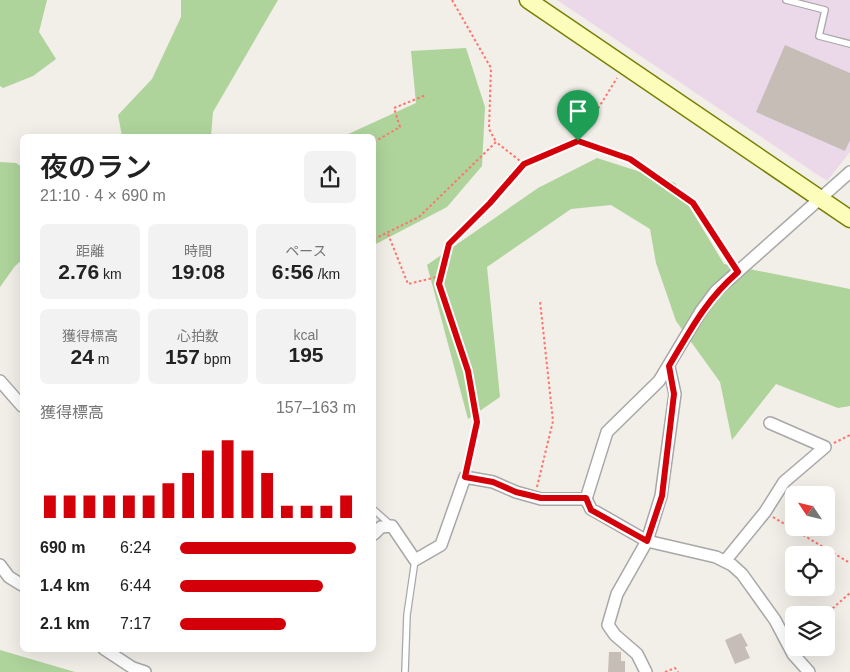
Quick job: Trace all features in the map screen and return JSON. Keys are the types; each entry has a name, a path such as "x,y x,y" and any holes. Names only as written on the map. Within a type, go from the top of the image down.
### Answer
{"street":[{"path":"528,0 820,201 850,218"},
{"path":"809,672 793,654 775,620 742,574 725,561 716,557 647,541 591,510 586,498 607,432 659,381 701,311 716,291 820,201 850,172"},
{"path":"646,672 636,654 615,636 608,625 617,594 647,541 662,496 674,394 669,366"},
{"path":"0,381 20,404"},
{"path":"725,561 765,512 784,482 825,447 770,424"},
{"path":"376,532 381,527 392,526 415,560 441,545 465,477 493,482 534,497 586,498"},
{"path":"0,565 9,577 20,584"},
{"path":"109,652 133,668 144,672"}],"lane":[{"path":"786,0 825,10 819,36 850,44"},
{"path":"376,512 392,526"},
{"path":"405,672 407,615 415,560"}],"path":[{"path":"452,0 491,68 489,129 496,142 524,164"},
{"path":"465,477 477,422 468,371 439,284 449,244 490,203 524,164 578,141 625,66"},
{"path":"376,141 400,127 394,108 426,95"},
{"path":"578,141 630,159 693,203 738,272"},
{"path":"376,239 419,218 496,142"},
{"path":"388,233 408,284 441,276"},
{"path":"534,497 553,421 540,301"},
{"path":"825,447 850,436"},
{"path":"765,512 850,563"},
{"path":"835,606 850,593"},
{"path":"664,672 675,668 678,672"}],"shaded area":[{"path":"557,0 850,0 850,152 827,181"}],"green space":[{"path":"0,0 47,0 39,32 56,59 33,76 3,88 0,86"},
{"path":"181,0 278,0 213,112 211,134 122,134 118,115 152,79 181,17"},
{"path":"466,48 485,107 482,166 447,207 376,244 376,134 348,134 416,103 411,51"},
{"path":"597,158 675,183 724,264 850,289 850,406 838,408 776,384 732,440 720,382 676,321 656,263 650,229 611,205 571,209 487,267 500,397 468,419 427,265 538,188"},
{"path":"0,162 16,163 20,166 20,262 0,287"},
{"path":"0,650 75,672 0,672"}],"building":[{"path":"785,45 850,73 850,140 845,151 756,112"},
{"path":"741,633 748,646 745,647 750,658 735,664 725,640"},
{"path":"609,652 621,652 621,661 625,661 625,672 608,672"}],"route":[{"path":"578,141 630,159 693,203 738,272 716,291 701,311 669,366 674,394 662,496 647,541 591,510 586,498 541,498 516,492 493,482 465,477 477,422 468,371 439,284 449,244 490,203 524,164 578,141"}]}
